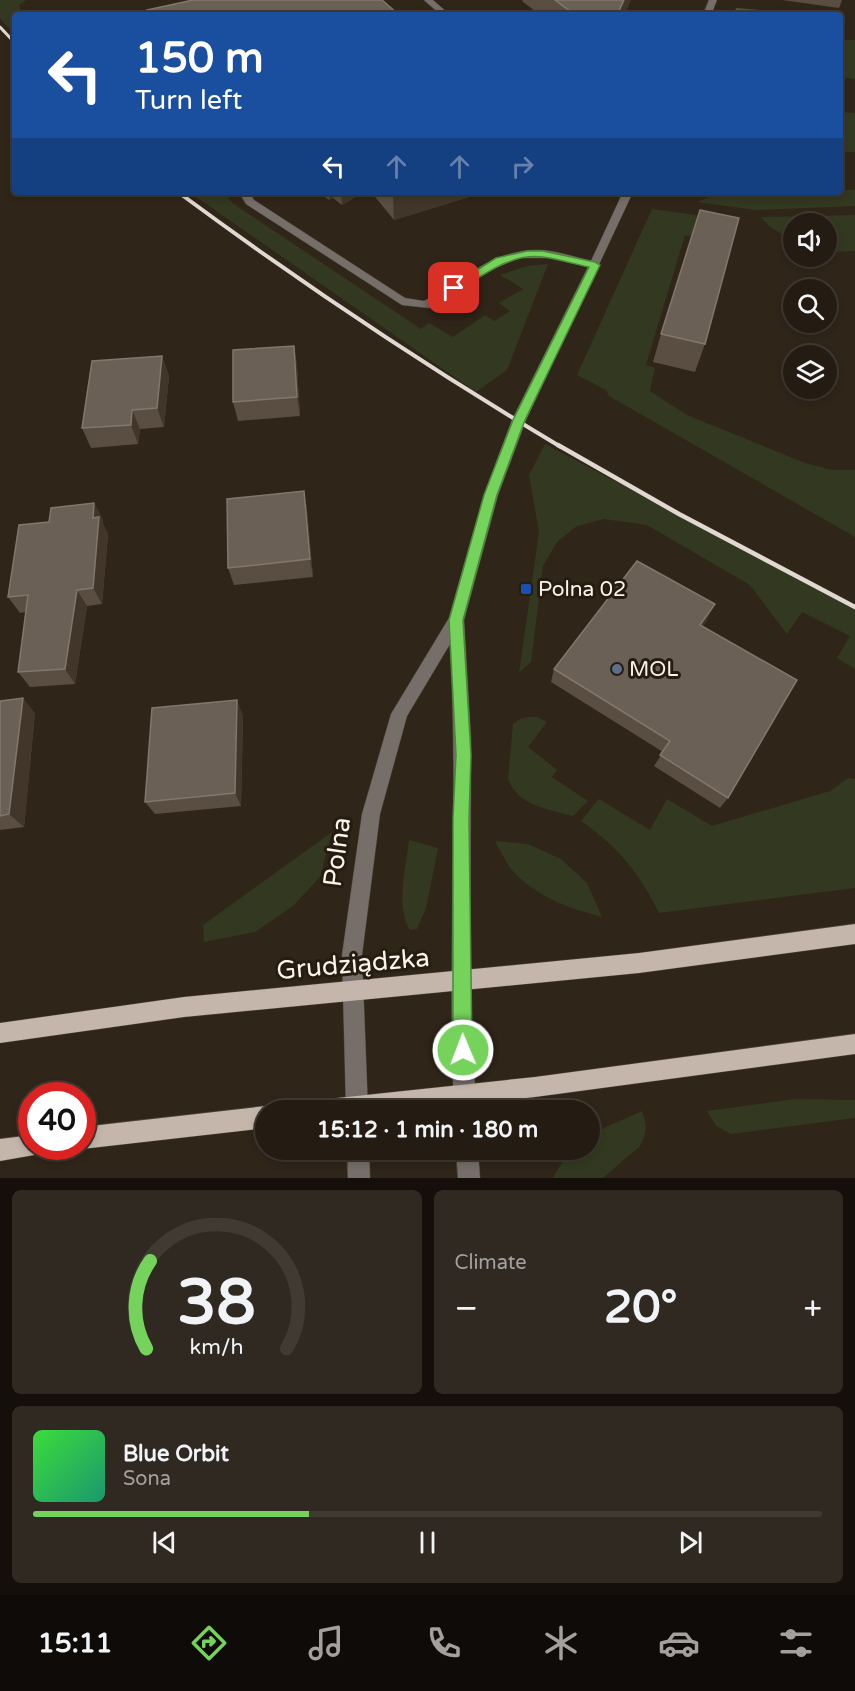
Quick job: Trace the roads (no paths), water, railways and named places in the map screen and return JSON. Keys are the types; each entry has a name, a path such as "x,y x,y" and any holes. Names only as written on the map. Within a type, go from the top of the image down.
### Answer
{"main road":[{"name":"Grudziądzka","path":"0,1034 184,1007 702,956 855,934"},
{"path":"484,1100 855,1044"},
{"path":"96,1136 255,1118"},
{"path":"0,1150 18,1148"}],"street":[{"path":"429,0 443,12"},
{"path":"246,195 250,202 402,301 414,304 425,305 490,265 517,255 543,254 595,265"},
{"name":"Polna","path":"357,1100 352,955 370,814 399,714 456,620 491,495 519,420 627,195"},
{"name":"Polna","path":"456,620 463,755 461,981 464,1100"},
{"path":"358,1160 359,1178"},
{"path":"468,1160 469,1178"}],"railway":[{"path":"0,27 12,40"},
{"path":"182,195 368,326 561,447"},
{"path":"558,445 679,514 855,607"}],"place":[{"name":"Polna 02","path":"526,589"},
{"name":"MOL","path":"617,669"}]}
